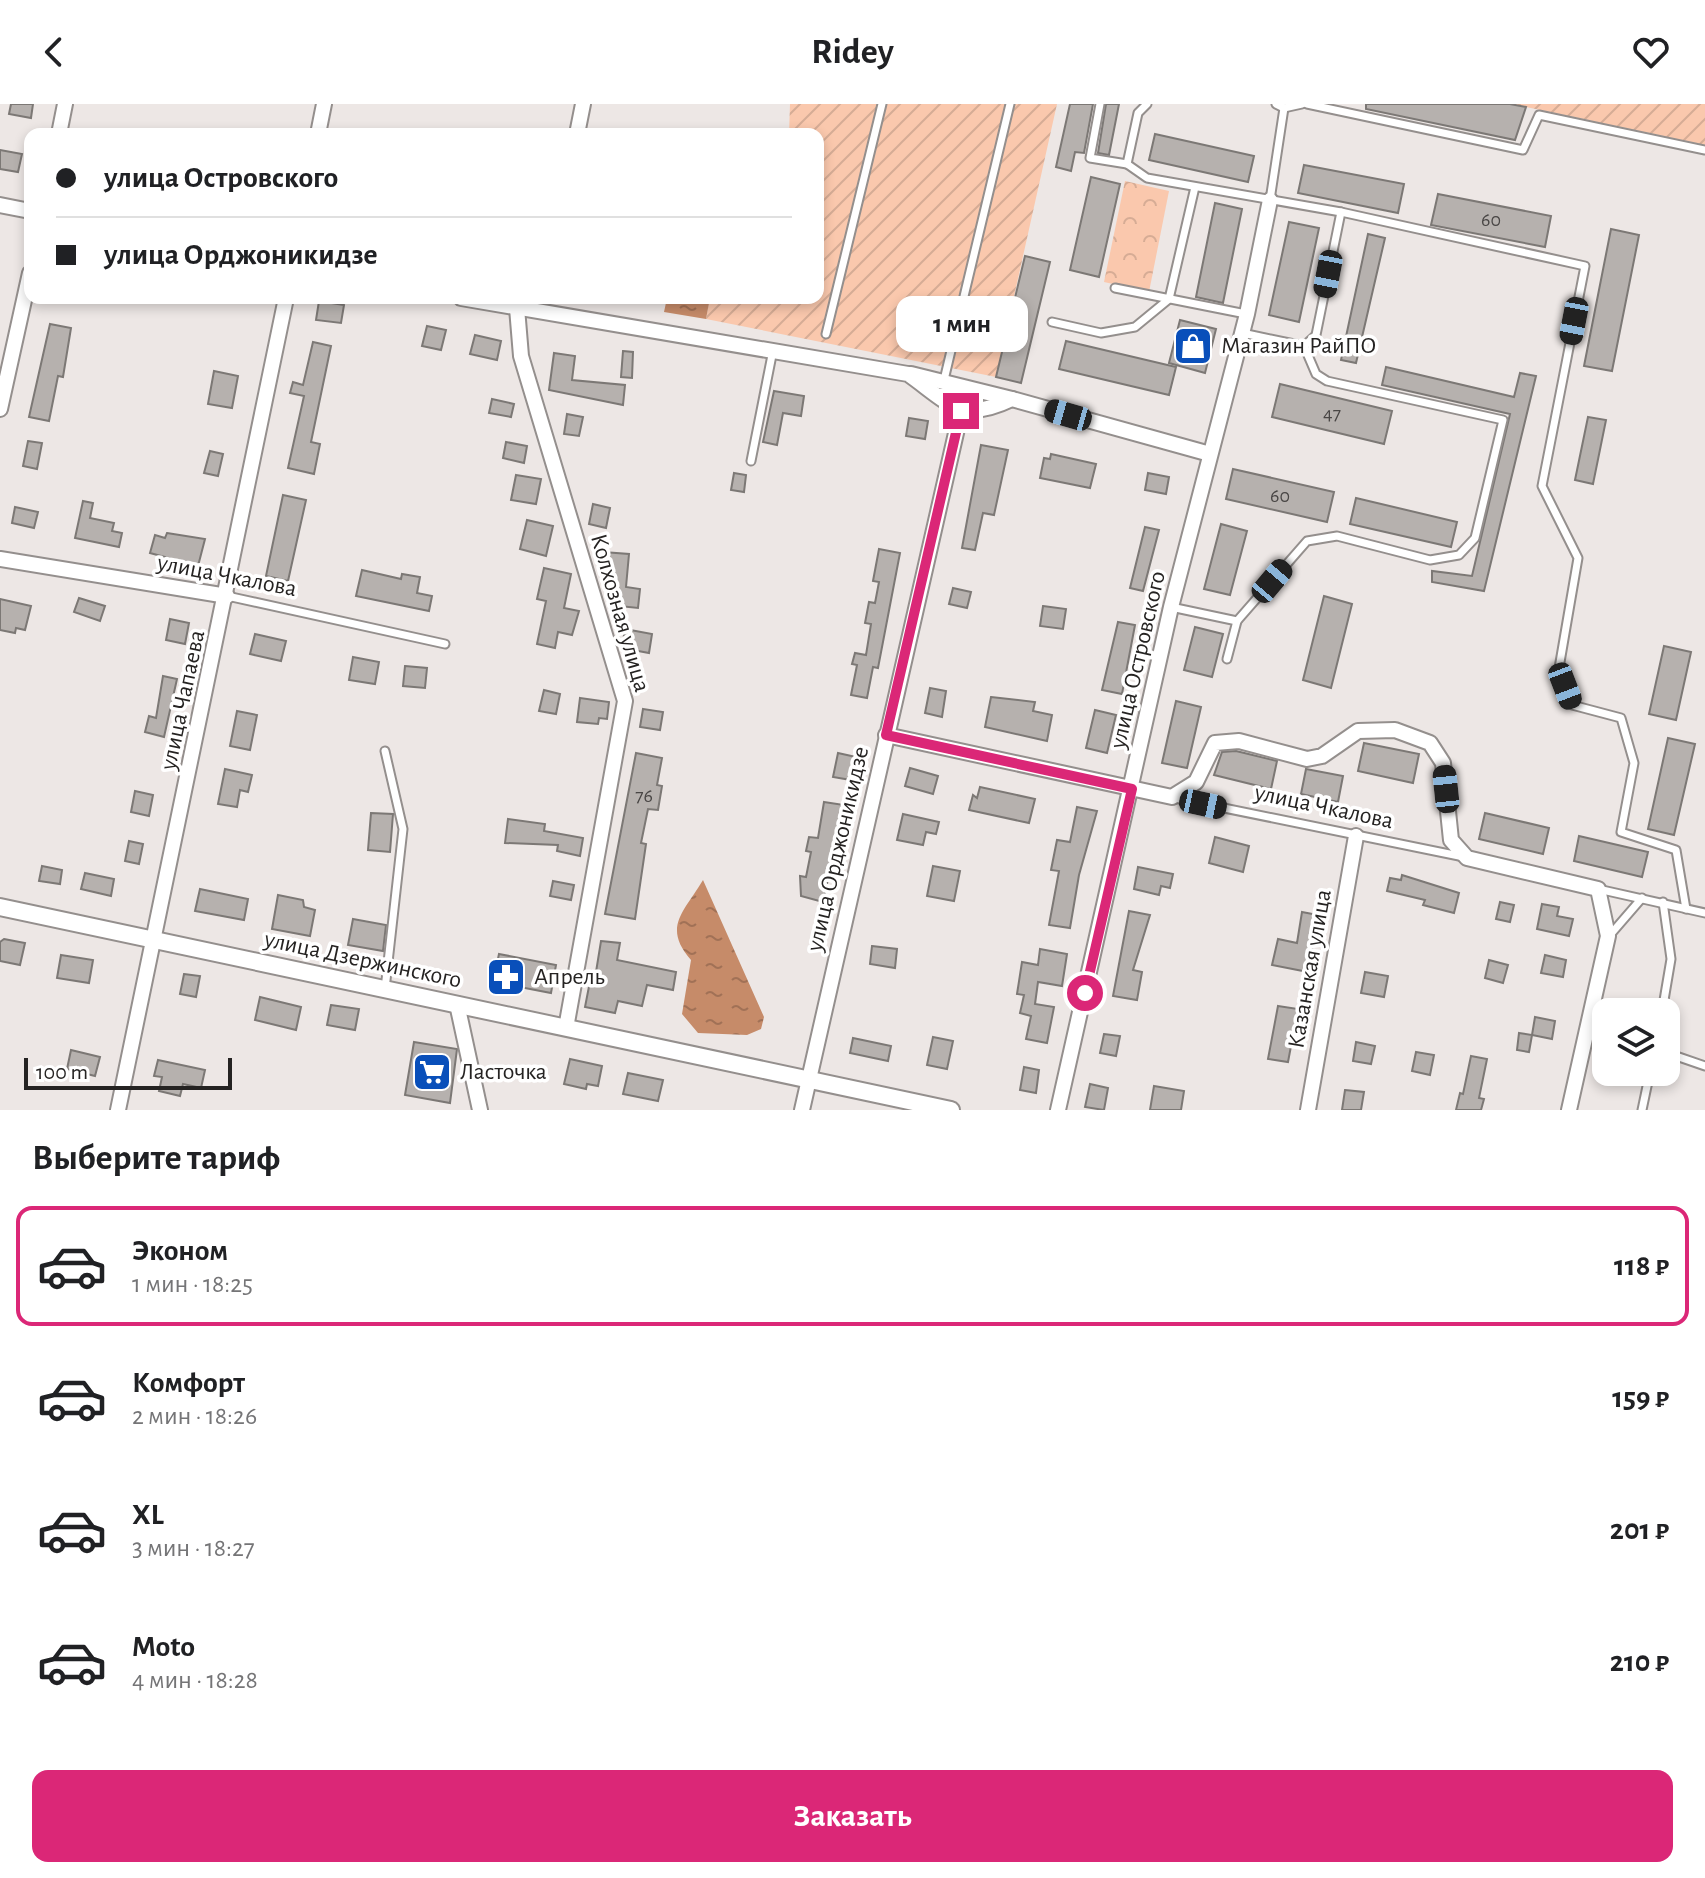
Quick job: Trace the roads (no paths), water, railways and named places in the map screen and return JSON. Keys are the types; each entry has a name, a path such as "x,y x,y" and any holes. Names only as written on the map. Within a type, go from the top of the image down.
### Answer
{"street":[{"path":"60,128 65,104"},
{"path":"319,128 324,104"},
{"path":"578,128 583,104"},
{"name":"улица Островского","path":"1058,1110 1171,607 1247,314 1270,200"},
{"path":"0,205 24,210"},
{"path":"0,409 24,300"},
{"name":"улица Чапаева","path":"118,1110 227,596 285,304"},
{"path":"495,304 517,308 540,304 944,380 1210,454"},
{"name":"Колхозная улица","path":"517,308 521,356 625,701 566,1028"},
{"path":"908,374 961,411 989,410 1012,399"},
{"name":"улица Орджоникидзе","path":"802,1110 961,411"},
{"name":"улица Чкалова","path":"0,559 227,596"},
{"path":"1172,797 1196,782 1215,743 1239,741 1307,759 1322,756 1358,731 1395,730 1430,743 1443,763 1451,840 1467,858"},
{"name":"улица Чкалова","path":"886,735 1172,797"},
{"name":"Казанская улица","path":"1308,1110 1356,836"},
{"name":"улица Чкалова","path":"1467,858 1598,889"},
{"path":"1569,1110 1608,936 1598,889"},
{"name":"улица Дзержинского","path":"0,907 951,1110"},
{"path":"457,1004 480,1110"}],"lane":[{"path":"826,334 882,104"},
{"path":"944,380 1010,104"},
{"path":"1100,104 1090,158 1127,164 1147,178 1341,212 1585,266 1542,486 1578,558 1559,668 1572,705 1621,718 1634,763 1621,832 1676,850 1686,909"},
{"path":"1127,164 1138,113 1147,104"},
{"path":"1270,200 1280,106 1305,104 1523,150 1539,115 1538,104"},
{"path":"1539,115 1705,150"},
{"path":"1052,322 1101,333 1135,327 1169,299 1195,187"},
{"path":"1304,346 1316,335 1341,212"},
{"path":"1115,288 1247,314"},
{"path":"1241,333 1304,346"},
{"path":"1227,659 1237,621 1307,541 1337,536 1430,560 1459,555 1475,538 1479,523 1503,420 1327,381 1316,374 1304,346"},
{"path":"751,461 773,350"},
{"name":"улица Чкалова","path":"227,596 445,644"},
{"path":"1171,607 1237,621"},
{"path":"385,751 403,829 385,989"},
{"name":"улица Чкалова","path":"1172,797 1467,858"},
{"name":"улица Чкалова","path":"1598,889 1705,913"},
{"path":"1608,936 1642,898"},
{"path":"1663,902 1671,959 1664,998"},
{"path":"1680,1057 1705,1066"},
{"path":"1642,1110 1647,1086"}],"water":[{"path":"666,304 709,304 706,319 664,312"},
{"path":"703,880 764,1017 761,1029 747,1035 698,1033 682,1014 691,960 682,948 677,929 683,911"}],"place":[{"name":"Магазин РайПО","path":"1193,346"},
{"name":"Апрель","path":"506,977"},
{"name":"Ласточка","path":"432,1072"}]}
